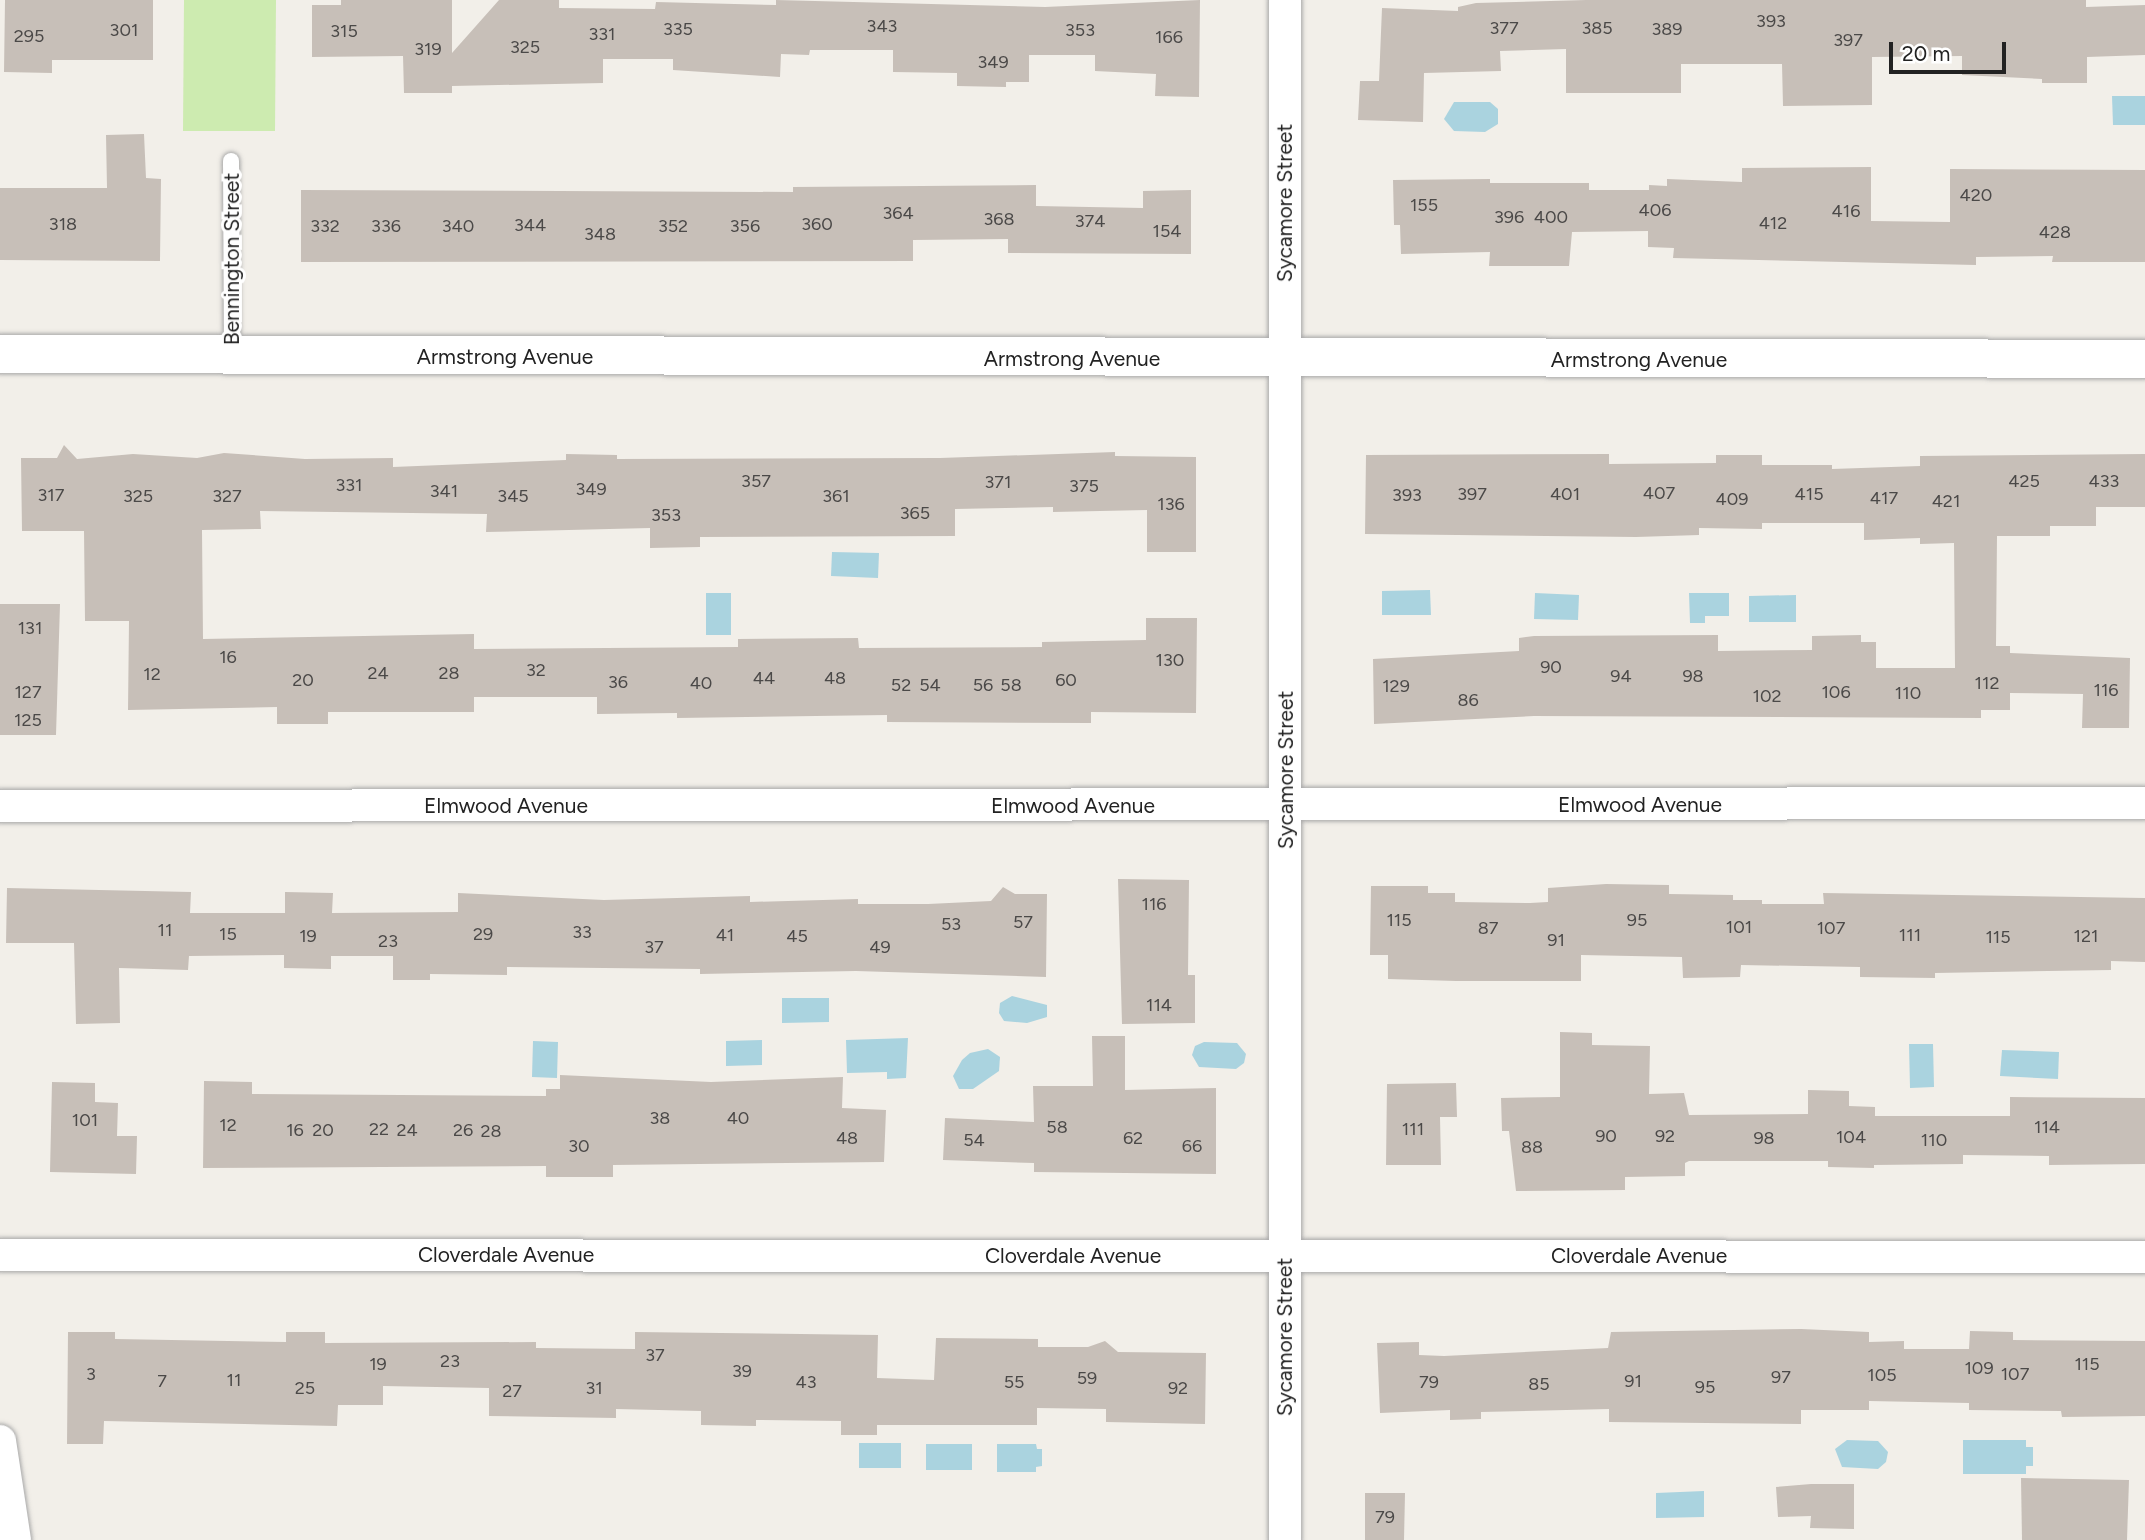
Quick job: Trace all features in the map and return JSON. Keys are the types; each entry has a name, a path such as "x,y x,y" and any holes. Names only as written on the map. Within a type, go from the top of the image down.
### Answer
{"street":[{"name":"Sycamore Street","path":"1285,0 1285,1540"},
{"name":"Armstrong Avenue","path":"0,354 1286,360 2145,359"},
{"name":"Elmwood Avenue","path":"0,806 2145,803"},
{"name":"Cloverdale Avenue","path":"0,1255 2145,1257"},
{"path":"0,1441 15,1540"}],"lane":[{"name":"Bennington Street","path":"231,161 232,356"}],"green space":[{"path":"184,0 276,0 275,131 183,131"}],"water":[{"path":"2112,96 2145,96 2145,125 2113,125"},
{"path":"1454,102 1490,102 1498,109 1498,124 1485,132 1454,131 1444,119"},
{"path":"832,552 879,553 878,578 831,576"},
{"path":"1430,590 1431,615 1382,615 1382,591"},
{"path":"706,593 731,593 731,635 706,635"},
{"path":"1535,593 1579,595 1578,620 1534,619"},
{"path":"1689,593 1729,593 1729,616 1705,616 1705,623 1690,623"},
{"path":"1796,595 1796,622 1749,622 1749,596"},
{"path":"1012,996 1047,1005 1047,1017 1027,1023 1004,1021 999,1013 1000,1003"},
{"path":"782,998 829,998 829,1022 782,1023"},
{"path":"908,1038 906,1078 887,1079 887,1072 847,1073 846,1040"},
{"path":"762,1040 762,1065 726,1066 726,1041"},
{"path":"533,1041 558,1042 557,1078 532,1077"},
{"path":"1204,1042 1237,1043 1246,1054 1244,1063 1236,1069 1199,1067 1192,1055 1195,1046"},
{"path":"1909,1044 1933,1044 1934,1087 1910,1088"},
{"path":"988,1049 1000,1057 999,1071 973,1089 959,1089 953,1076 962,1060 970,1053"},
{"path":"2002,1050 2059,1052 2058,1079 2000,1076"},
{"path":"1847,1440 1878,1441 1888,1452 1886,1462 1878,1469 1842,1467 1835,1449"},
{"path":"1963,1440 2026,1440 2026,1447 2033,1447 2033,1466 2026,1466 2026,1474 1963,1474"},
{"path":"859,1443 901,1443 901,1468 859,1468"},
{"path":"926,1444 972,1444 972,1470 926,1470"},
{"path":"997,1444 1036,1444 1037,1449 1042,1449 1042,1466 1036,1467 1036,1472 997,1472"},
{"path":"1704,1491 1704,1517 1656,1518 1656,1493"}],"building":[{"path":"5,0 153,0 153,60 52,60 52,73 4,72"},
{"path":"341,0 452,0 452,53 499,0 559,0 559,8 655,9 656,2 776,5 776,0 1045,7 1200,0 1199,97 1155,96 1156,74 1095,71 1095,55 1029,55 1029,82 1006,82 1006,87 957,86 957,73 893,72 893,50 810,50 809,55 781,54 780,77 673,70 673,59 603,59 603,83 452,86 452,93 404,93 403,56 312,57 312,5 341,5"},
{"path":"1586,0 2086,0 2086,7 2145,5 2145,55 2087,57 2087,83 2042,83 2042,79 1962,75 1962,56 1872,57 1872,105 1783,106 1782,64 1681,64 1681,93 1566,93 1566,49 1500,51 1501,71 1424,73 1423,122 1358,120 1360,81 1379,81 1382,8 1458,11 1458,7 1476,3"},
{"path":"144,134 146,178 161,179 160,261 0,260 0,188 107,188 106,135"},
{"path":"1871,167 1871,221 1950,222 1950,169 2145,170 2145,262 2052,262 2053,256 1976,257 1976,265 1673,258 1674,248 1648,247 1648,231 1572,232 1569,266 1489,266 1490,252 1401,254 1400,225 1394,225 1393,180 1490,179 1490,183 1589,183 1589,190 1649,190 1649,185 1667,186 1667,179 1742,182 1742,168"},
{"path":"1036,185 1036,206 1143,208 1143,191 1191,190 1191,254 1008,253 1008,239 913,240 913,261 301,262 301,190 793,192 793,187"},
{"path":"64,445 77,459 133,454 197,458 224,453 305,459 393,458 393,467 566,460 566,454 617,455 617,459 940,458 1115,452 1115,456 1196,457 1196,552 1147,552 1147,510 1053,512 1053,507 955,509 955,536 700,537 700,547 650,548 650,528 486,532 487,514 260,511 261,529 202,530 203,639 474,634 474,649 738,647 738,639 858,638 859,648 1042,647 1042,642 1146,640 1146,618 1197,618 1196,713 1091,712 1091,723 887,722 887,715 677,718 677,713 597,714 597,697 474,697 474,712 328,712 328,724 277,724 277,707 128,710 129,621 85,621 84,531 22,531 21,458 57,458"},
{"path":"1609,454 1609,464 1716,463 1716,455 1762,455 1762,465 1832,465 1832,469 1920,466 1920,456 2145,454 2145,507 2096,507 2096,526 2050,526 2050,536 1997,536 1996,646 2010,646 2010,653 2130,658 2129,728 2082,728 2083,694 2010,693 2010,710 1981,710 1981,718 1534,716 1374,724 1373,659 1519,651 1519,638 1534,636 1718,635 1718,651 1812,650 1812,636 1861,635 1861,642 1876,642 1876,668 1955,668 1954,543 1920,544 1920,538 1864,540 1864,523 1762,523 1762,529 1699,528 1699,535 1636,537 1365,534 1366,455"},
{"path":"0,604 60,604 56,735 0,735"},
{"path":"1118,879 1189,880 1188,975 1195,975 1195,1023 1122,1024"},
{"path":"1606,884 1669,885 1669,894 1733,895 1733,900 1762,900 1762,904 1824,904 1823,893 2145,898 2145,962 2111,961 2111,970 1935,973 1935,978 1860,977 1860,967 1741,965 1740,977 1683,978 1682,957 1581,955 1581,981 1456,981 1388,979 1388,955 1370,955 1371,886 1428,886 1428,893 1455,893 1455,902 1530,903 1548,902 1548,888"},
{"path":"1003,887 1015,894 1047,894 1046,977 856,971 700,974 700,969 507,967 507,975 430,974 430,980 393,980 393,956 331,956 331,969 284,968 284,955 189,956 188,970 119,968 120,1023 76,1024 74,943 6,943 7,888 191,892 190,913 285,913 285,892 333,893 332,913 458,912 458,893 604,900 750,896 750,902 858,899 858,904 928,904 991,901"},
{"path":"1560,1032 1592,1033 1592,1045 1650,1046 1649,1094 1684,1093 1689,1115 1808,1114 1808,1090 1849,1091 1849,1106 1875,1107 1875,1116 2010,1116 2010,1097 2145,1098 2145,1164 2049,1165 2049,1156 1963,1155 1963,1164 1874,1165 1874,1168 1828,1167 1828,1161 1689,1161 1685,1163 1685,1176 1625,1177 1625,1190 1516,1191 1509,1131 1502,1131 1501,1098 1560,1097"},
{"path":"1092,1036 1125,1036 1125,1090 1216,1088 1216,1174 1034,1172 1034,1163 943,1160 945,1118 1034,1122 1033,1086 1093,1086"},
{"path":"560,1075 711,1082 843,1077 842,1108 886,1110 884,1162 613,1165 613,1177 546,1177 546,1166 203,1168 204,1081 252,1082 252,1094 546,1096 546,1089 560,1089"},
{"path":"52,1082 95,1083 95,1102 118,1103 117,1136 137,1136 136,1174 50,1172"},
{"path":"1456,1083 1457,1117 1440,1117 1441,1165 1386,1165 1387,1084"},
{"path":"1801,1329 1869,1332 1869,1342 1904,1341 1904,1349 1969,1349 1970,1331 2013,1332 2013,1340 2145,1341 2145,1416 2062,1417 2061,1411 1969,1410 1969,1403 1869,1401 1869,1410 1801,1410 1801,1424 1609,1422 1609,1409 1481,1412 1481,1419 1450,1420 1450,1410 1380,1413 1377,1343 1419,1342 1419,1355 1444,1356 1608,1348 1611,1332"},
{"path":"68,1332 115,1332 115,1339 286,1342 286,1332 325,1332 325,1343 536,1342 536,1348 635,1349 635,1332 878,1335 877,1378 934,1380 936,1338 1038,1339 1038,1347 1088,1347 1105,1341 1118,1352 1206,1353 1205,1424 1106,1422 1106,1409 1037,1408 1037,1425 877,1425 877,1435 841,1435 841,1421 756,1420 756,1426 701,1425 701,1411 616,1409 616,1418 489,1416 489,1388 383,1386 383,1405 338,1405 337,1426 104,1421 103,1444 67,1444"},
{"path":"2021,1478 2129,1480 2127,1540 2022,1540"},
{"path":"1854,1484 1854,1529 1810,1528 1811,1516 1778,1517 1776,1487"},
{"path":"1365,1493 1405,1493 1404,1540 1365,1540"}]}
